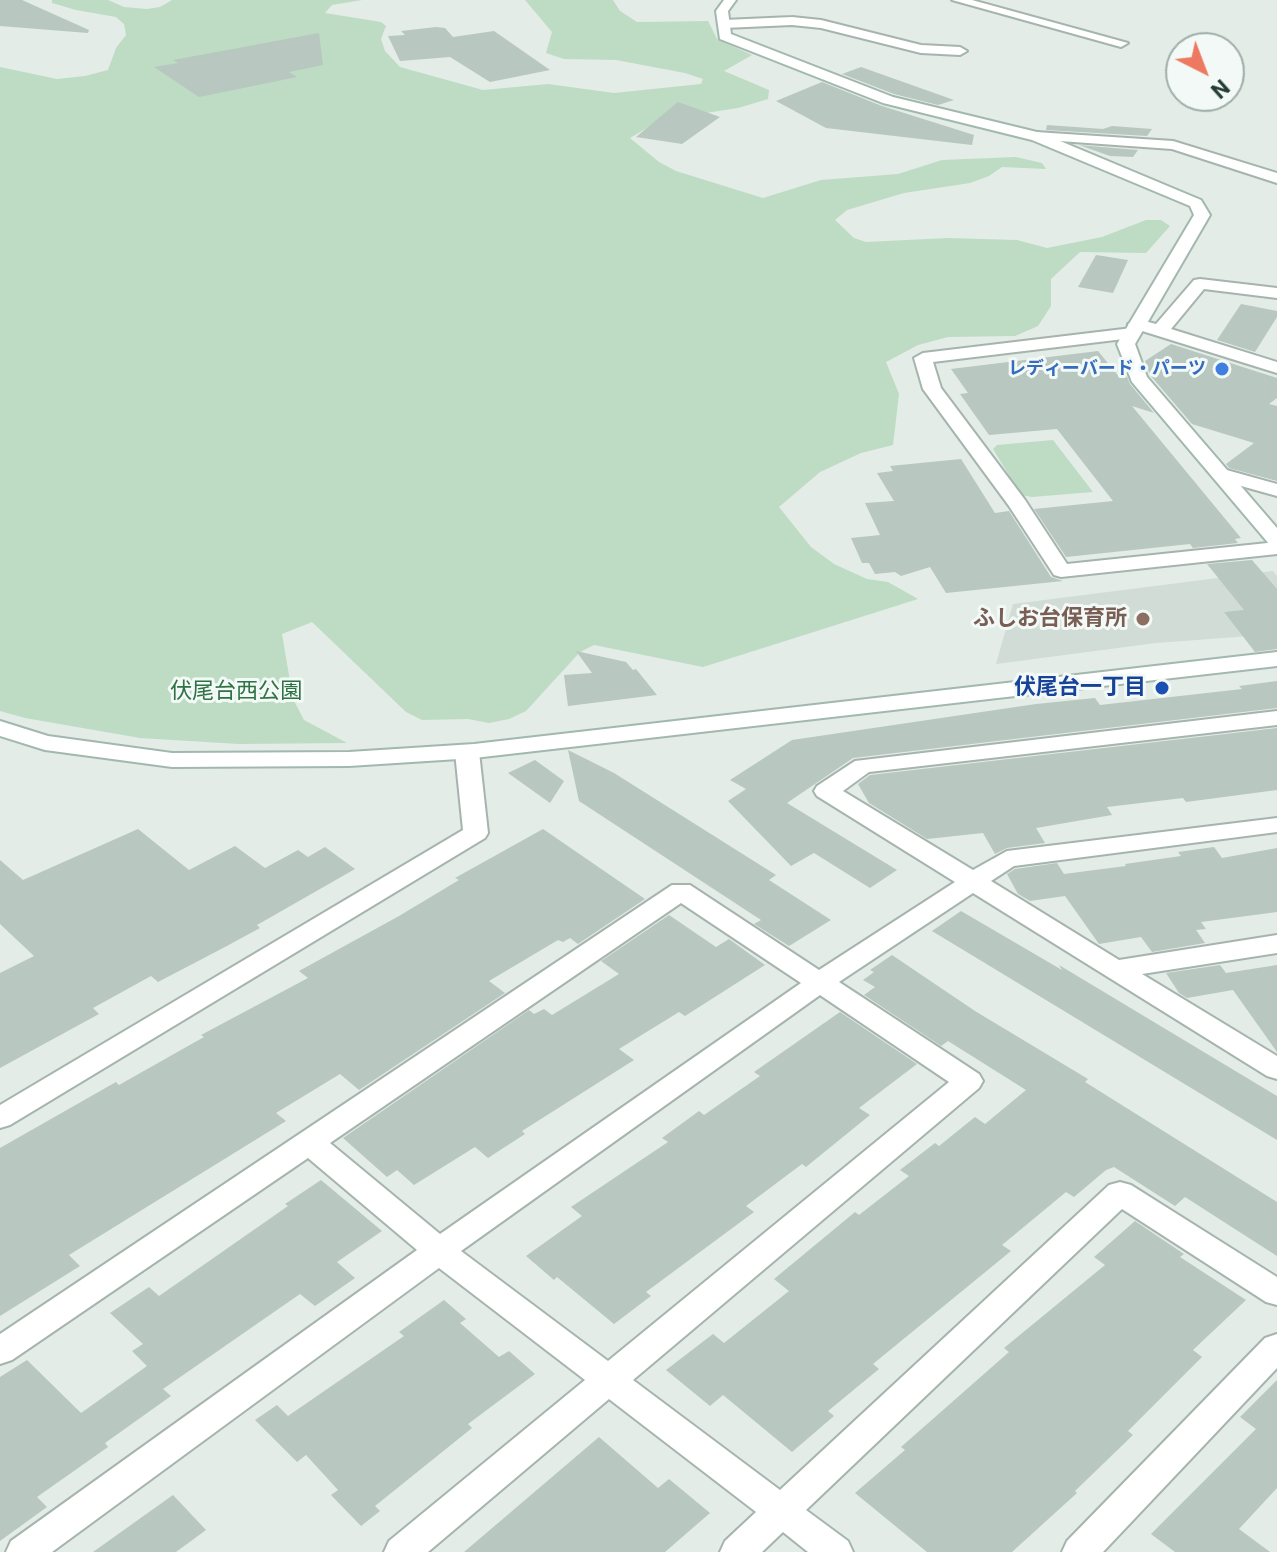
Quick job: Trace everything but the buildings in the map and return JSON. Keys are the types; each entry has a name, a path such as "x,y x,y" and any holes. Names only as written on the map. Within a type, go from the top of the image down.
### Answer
{"street":[{"path":"730,0 722,11 725,36 888,100 1036,136 1173,145 1277,178"},
{"path":"958,0 1121,43"},
{"path":"724,24 792,21 821,24 921,49 960,51"},
{"path":"1036,136 1196,203 1202,215 1126,344 1138,378 1277,541"},
{"path":"1160,331 1200,284 1277,293"},
{"path":"1277,368 1160,331 1135,328 923,358 932,389 1018,504 1061,571 1277,548"},
{"path":"1223,475 1277,490"},
{"path":"0,728 45,743 172,760 349,759 467,752 1277,659"},
{"path":"1277,718 863,766 826,791 1277,1069"},
{"path":"0,1118 476,833 467,752"},
{"path":"24,1552 439,1251 820,982 1007,859 1277,825"},
{"path":"0,1351 681,891 969,1081 402,1552"},
{"path":"1115,969 1277,944"},
{"path":"309,1142 439,1251 835,1552"},
{"path":"738,1552 1120,1193 1277,1293"},
{"path":"1080,1552 1277,1347"}],"shaded area":[{"name":"ふしお台保育所","path":"1273,571 1277,576 1277,634 1156,643 996,664 1013,604"}],"green space":[{"name":"伏尾台⻄公園","path":"52,0 108,0 124,7 147,9 160,7 172,0 362,0 332,5 325,13 381,22 386,26 381,39 385,51 400,67 483,90 548,84 614,93 701,84 703,79 685,73 616,60 564,59 546,53 552,32 525,0 613,0 620,11 637,22 708,21 717,39 752,55 724,71 769,90 768,99 738,108 673,118 652,125 630,138 659,162 676,171 763,198 821,180 898,174 942,160 1016,157 1042,163 1046,169 1002,167 970,183 904,193 847,210 835,220 854,238 866,242 948,238 1017,240 1047,248 1102,237 1146,220 1161,220 1170,226 1146,253 1080,252 1051,279 1051,306 1038,326 1015,336 948,337 918,345 886,362 899,394 893,445 861,453 820,472 779,507 811,547 834,564 867,579 888,582 918,599 703,667 594,645 580,652 526,711 489,723 468,719 422,720 406,712 312,622 282,634 293,699 304,720 347,743 239,744 140,738 25,718 0,711 0,67 57,79 85,76 108,70 116,48 126,35 124,24 116,17 76,10 52,3"},
{"path":"1053,440 1093,492 1032,497 1021,495 993,449 997,445"}],"place":[{"name":"レディーバード・パーツ","path":"1222,369"},
{"name":"ふしお台保育所","path":"1143,619"},
{"name":"伏尾台一丁目","path":"1162,688"}]}
